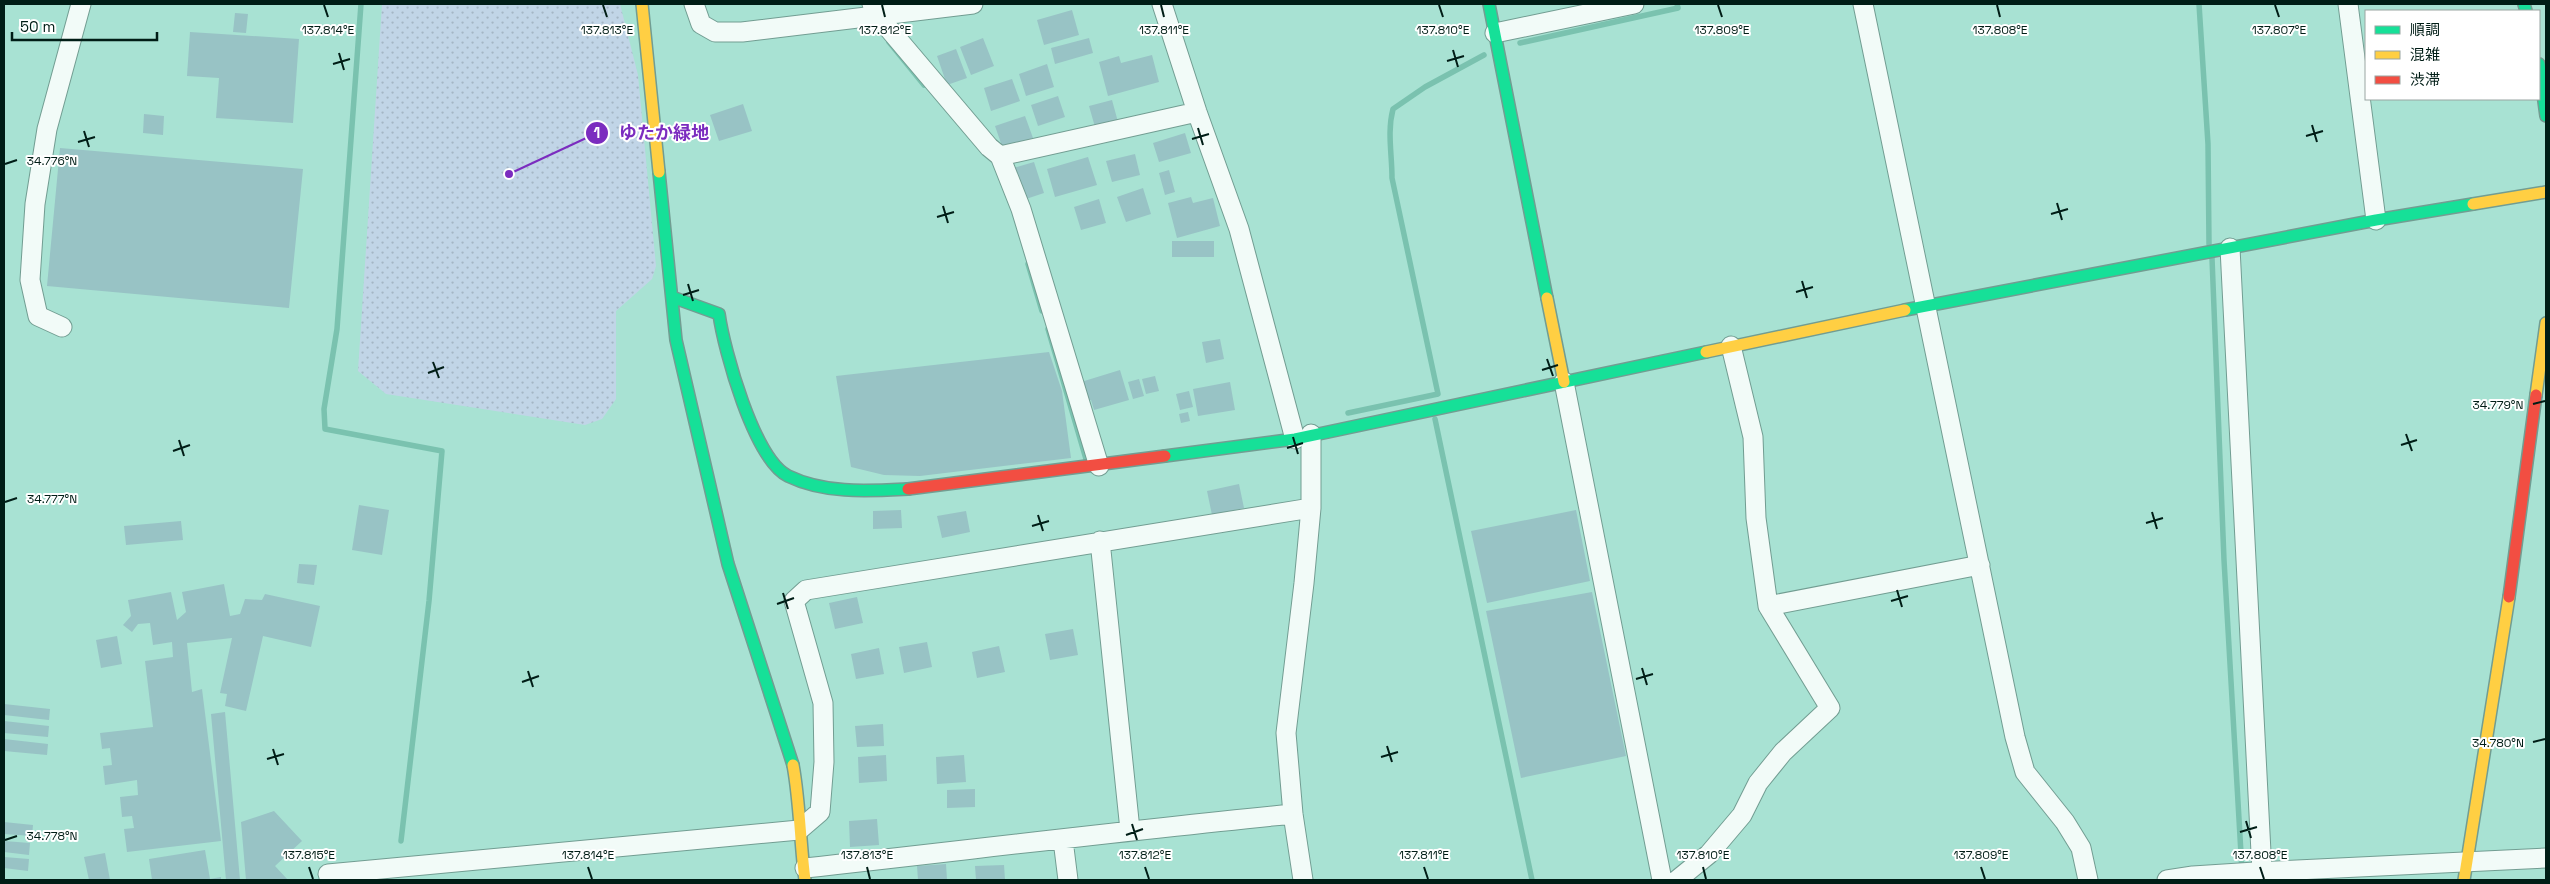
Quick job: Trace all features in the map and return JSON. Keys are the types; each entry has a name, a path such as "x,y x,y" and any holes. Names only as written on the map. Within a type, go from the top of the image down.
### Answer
{"street":[{"path":"62,328 38,316 30,280 31,261 35,204 47,129 81,4"},
{"path":"642,4 676,340 728,564 761,672 790,751 798,793 799,830 805,874 1130,830 1293,814"},
{"path":"694,4 701,24 715,32 769,29 872,13 973,4"},
{"path":"1162,4 1196,112 1239,229 1303,437 1310,508 1304,583 1286,733 1293,814 1303,880"},
{"path":"1489,4 1662,880"},
{"path":"1495,33 1634,4"},
{"path":"1863,4 2015,737 2026,772 2065,822 2081,848 2088,880"},
{"path":"2348,4 2376,220"},
{"path":"872,13 989,147 1000,156 1021,209 1099,465"},
{"path":"2540,71 2546,116"},
{"path":"1000,156 1196,112"},
{"path":"672,297 719,314 721,330 742,404 759,444 786,476 825,489 884,490 973,483 1303,437 1926,305 2376,220 2546,192"},
{"path":"2227,248 2259,872"},
{"path":"2465,871 2541,391 2546,323"},
{"path":"1677,880 1709,854 1742,815 1758,783 1784,752 1830,708 1768,606 1756,518 1753,437 1731,346"},
{"path":"328,874 799,830 820,812 824,762 823,702 794,602 806,590 1310,508"},
{"path":"1100,541 1130,830"},
{"path":"1768,606 1980,565"},
{"path":"1063,840 1068,880"},
{"path":"2167,880 2259,872 2465,871 2546,858"}],"shaded area":[{"path":"382,4 620,4 638,75 656,266 652,279 616,311 616,399 602,419 585,425 386,394 358,371"}],"building":[{"path":"1072,10 1079,35 1044,45 1037,20"},
{"path":"235,13 248,14 246,33 233,32"},
{"path":"190,32 299,39 293,123 216,118 219,78 187,76"},
{"path":"983,38 994,66 971,75 960,47"},
{"path":"1089,38 1093,53 1055,64 1051,48"},
{"path":"956,49 967,78 947,85 937,56"},
{"path":"1152,55 1159,82 1108,96 1099,62 1119,56 1121,63"},
{"path":"1047,64 1054,87 1026,96 1019,74"},
{"path":"1012,79 1020,101 991,111 984,88"},
{"path":"1058,96 1065,117 1038,126 1031,105"},
{"path":"1112,100 1118,122 1095,127 1089,106"},
{"path":"743,104 752,131 719,141 710,115"},
{"path":"144,114 164,116 163,135 143,133"},
{"path":"1025,116 1033,138 1003,149 995,126"},
{"path":"1185,133 1191,153 1159,162 1153,143"},
{"path":"60,148 303,169 289,308 47,286"},
{"path":"1135,154 1140,175 1112,182 1106,161"},
{"path":"1088,157 1097,185 1055,197 1047,169"},
{"path":"1034,162 1044,193 1023,200 1013,168"},
{"path":"1169,170 1175,192 1165,195 1159,173"},
{"path":"1143,188 1151,214 1126,222 1117,197"},
{"path":"1191,197 1193,203 1213,198 1220,226 1177,238 1168,203"},
{"path":"1099,199 1106,223 1081,230 1074,207"},
{"path":"1172,241 1214,241 1214,257 1172,257"},
{"path":"1220,339 1224,359 1206,363 1202,342"},
{"path":"1049,352 1062,391 1071,458 920,476 884,475 851,467 836,376"},
{"path":"1120,370 1129,400 1094,410 1091,400 1087,401 1081,382"},
{"path":"1155,376 1159,391 1146,394 1142,379"},
{"path":"1139,379 1144,396 1133,399 1128,382"},
{"path":"1230,382 1235,410 1198,416 1193,389"},
{"path":"1189,391 1193,407 1180,410 1176,394"},
{"path":"1188,412 1190,421 1181,423 1179,414"},
{"path":"1239,484 1244,508 1212,515 1207,491"},
{"path":"359,505 389,510 382,555 352,550"},
{"path":"901,510 902,528 873,529 873,511"},
{"path":"1576,510 1590,581 1487,603 1471,531"},
{"path":"966,511 970,532 942,538 937,516"},
{"path":"181,521 183,540 126,545 124,526"},
{"path":"299,564 317,565 314,585 297,583"},
{"path":"224,584 230,616 240,614 245,599 262,600 265,594 320,606 311,647 263,636 246,711 225,706 227,694 220,693 232,638 187,643 192,692 202,689 221,841 127,852 124,829 134,828 132,816 122,817 120,797 138,795 137,780 105,785 103,766 112,765 110,748 102,749 100,733 153,727 145,661 173,657 172,642 153,645 150,623 138,624 132,632 123,625 131,616 128,600 171,592 177,620 186,612 182,592"},
{"path":"1592,592 1626,756 1521,778 1486,611"},
{"path":"857,597 863,623 835,629 829,603"},
{"path":"1073,629 1078,655 1050,660 1045,634"},
{"path":"117,636 122,664 101,668 96,640"},
{"path":"927,642 932,667 904,673 899,647"},
{"path":"999,646 1005,672 977,678 972,652"},
{"path":"879,648 884,674 856,679 851,654"},
{"path":"4,704 50,709 49,720 4,715"},
{"path":"225,712 240,880 226,880 211,714"},
{"path":"4,721 49,726 48,737 4,733"},
{"path":"883,724 884,746 857,747 855,726"},
{"path":"4,739 48,744 47,755 4,751"},
{"path":"886,755 887,781 859,783 858,757"},
{"path":"964,755 966,782 937,784 936,757"},
{"path":"975,789 975,807 947,808 947,790"},
{"path":"274,811 302,841 275,866 288,880 246,880 241,822"},
{"path":"877,819 879,845 850,847 849,821"},
{"path":"4,822 33,825 32,836 4,834"},
{"path":"4,841 30,843 29,855 4,852"},
{"path":"205,850 210,879 221,877 221,880 152,880 149,859"},
{"path":"105,853 110,880 89,880 84,857"},
{"path":"4,857 29,859 28,871 4,868"},
{"path":"946,864 947,880 918,880 917,866"},
{"path":"1004,865 1005,880 976,880 975,866"}],"waterway":[{"path":"361,4 337,329 324,409 325,429 442,451 429,601 401,841"},
{"path":"1520,43 1678,8 1677,4"},
{"path":"2199,4 2208,144 2209,244"},
{"path":"889,42 924,85"},
{"path":"1348,413 1438,394 1392,178 1391,118 1393,109 1425,87 1484,55"},
{"path":"2212,258 2224,560 2242,871"},
{"path":"1028,264 1042,311"},
{"path":"1048,329 1086,459"},
{"path":"1435,419 1532,880"}],"traffic: fast":[{"path":"1489,4 1547,298"},
{"path":"2524,4 2526,10"},
{"path":"2540,71 2546,116"},
{"path":"659,172 676,340 728,564 793,765"},
{"path":"1905,310 2376,220 2473,204"},
{"path":"672,297 719,314 727,352 743,402 753,427 775,466 788,476 802,482 832,489 862,491 908,489"},
{"path":"1165,456 1295,439 1706,352"}],"traffic: slow":[{"path":"642,4 659,172"},
{"path":"2473,204 2546,192"},
{"path":"1547,298 1564,382"},
{"path":"1706,352 1905,310"},
{"path":"2536,395 2546,323"},
{"path":"2464,880 2509,597"},
{"path":"793,765 805,880"}],"traffic: jam":[{"path":"2509,597 2536,395"},
{"path":"908,489 1165,456"}],"place":[{"name":"ゆたか緑地","path":"509,174"}]}
